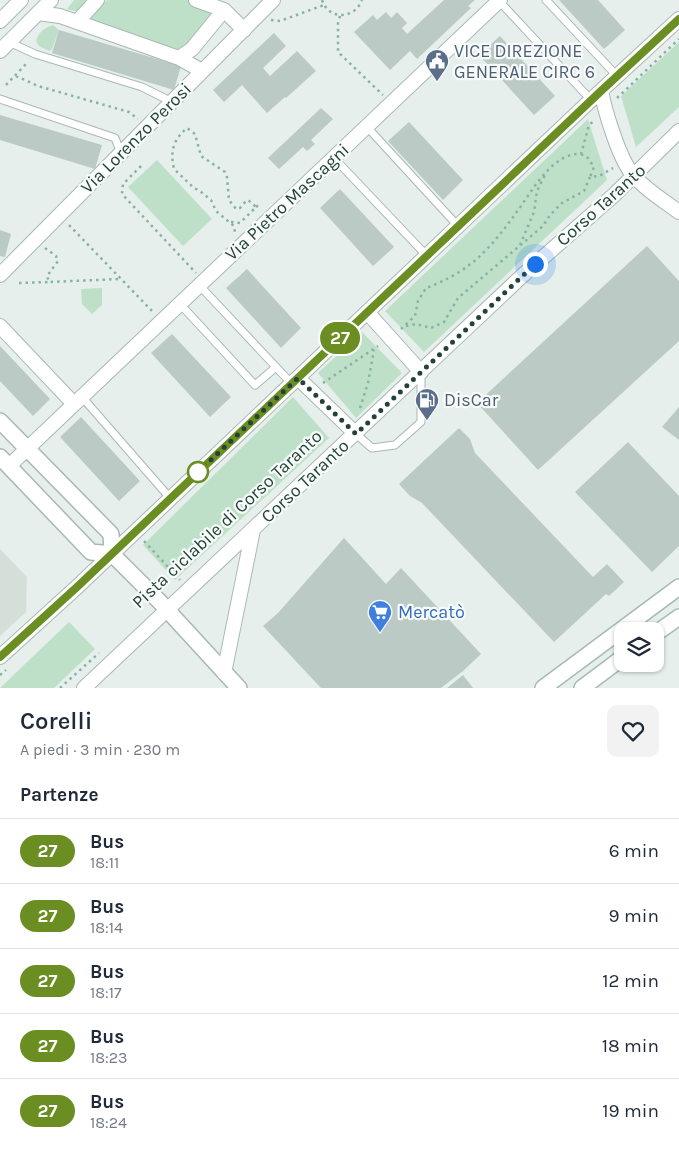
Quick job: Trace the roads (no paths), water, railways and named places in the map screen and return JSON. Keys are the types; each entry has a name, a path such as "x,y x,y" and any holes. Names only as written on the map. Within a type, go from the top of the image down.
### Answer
{"street":[{"path":"0,21 21,0"},
{"path":"5,46 51,0"},
{"path":"77,22 97,0"},
{"path":"196,0 224,10 244,30"},
{"name":"Via Lorenzo Perosi","path":"0,275 172,102 198,68 244,30 273,0"},
{"name":"Via Pietro Mascagni","path":"4,462 27,449 499,0"},
{"path":"179,58 192,49 224,10"},
{"path":"38,13 60,16 179,58 198,68"},
{"path":"0,657 112,554 596,95 679,19"},
{"path":"596,95 605,110 625,162 633,176 679,212"},
{"name":"Corso Taranto","path":"84,688 254,530 351,429 421,372 679,131"},
{"path":"367,312 421,372"},
{"path":"0,326 78,400"},
{"path":"295,381 351,429"},
{"path":"0,421 110,534 112,554 239,688"},
{"path":"4,462 91,552 112,554"},
{"path":"224,673 254,530"},
{"path":"543,688 679,587"},
{"path":"664,628 679,617"},
{"path":"582,688 614,664"}],"lane":[{"path":"499,0 596,95"},
{"path":"546,0 617,76"},
{"path":"5,46 142,87 172,102"},
{"path":"0,99 115,138 121,153"},
{"path":"366,127 458,226"},
{"path":"334,158 427,256"},
{"path":"201,283 276,367 295,381"},
{"path":"180,304 255,384 276,367"},
{"path":"351,429 372,448 395,445 421,422 421,372"},
{"path":"78,400 170,498"}],"place":[{"name":"VICE DIREZIONE GENERALE CIRC 6","path":"437,82"},
{"name":"DisCar","path":"427,421"},
{"name":"Mercatò","path":"380,633"}]}
